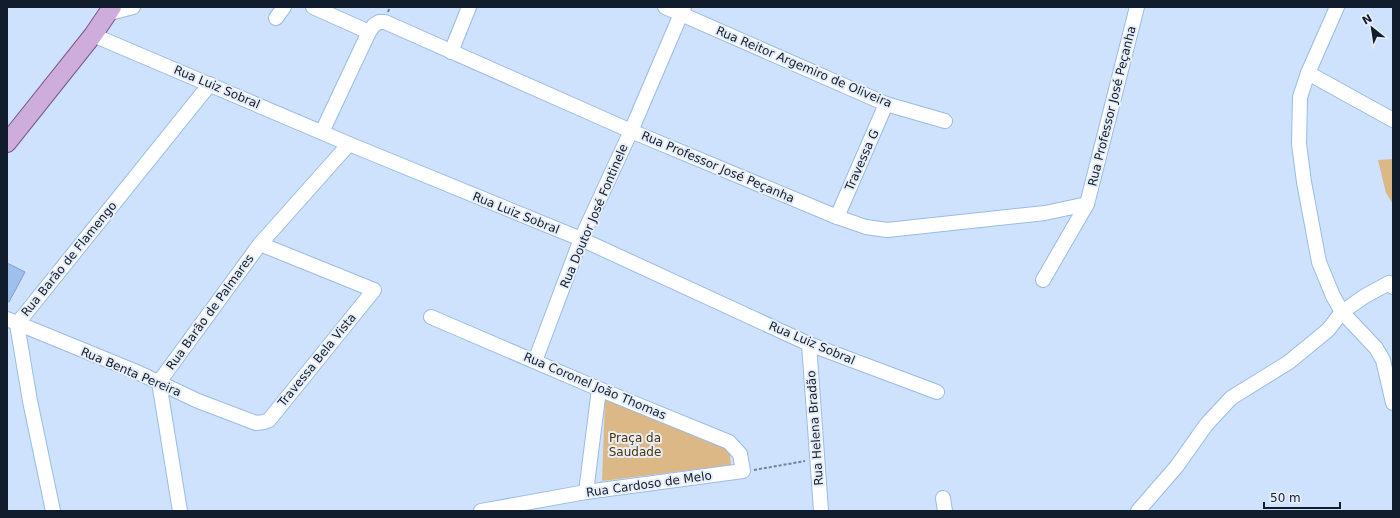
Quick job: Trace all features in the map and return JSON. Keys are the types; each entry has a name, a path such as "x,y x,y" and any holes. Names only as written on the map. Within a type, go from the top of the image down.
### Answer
{"main road":[{"path":"7,143 94,35 107,9"},
{"path":"7,126 66,54 107,9"}],"street":[{"path":"107,9 133,7"},
{"path":"312,7 369,32 322,132"},
{"path":"451,52 469,7"},
{"name":"Rua Reitor Argemiro de Oliveira","path":"666,7 683,10 886,104 945,121"},
{"name":"Rua Professor José Peçanha","path":"1043,280 1087,204 1137,7"},
{"path":"1337,7 1308,73 1300,97 1299,144 1304,182 1319,262 1333,296 1342,312 1363,332 1376,348 1383,360 1393,403"},
{"name":"Rua Doutor José Fontinele","path":"535,360 581,239 631,131 683,10"},
{"name":"Rua Professor José Peçanha","path":"369,32 379,22 385,22 631,131 837,217 866,227 887,230 1045,213 1087,204"},
{"name":"Rua Luiz Sobral","path":"94,35 349,144 581,239 809,344 937,392"},
{"path":"1308,73 1393,120"},
{"name":"Rua Barão de Flamengo","path":"53,511 12,321 210,84"},
{"name":"Travessa G","path":"837,217 886,104"},
{"name":"Rua Barão de Palmares","path":"180,511 159,382 260,244 349,144"},
{"name":"Travessa Bela Vista","path":"256,422 264,422 269,420 374,290 260,244"},
{"path":"1138,511 1177,466 1206,425 1232,398 1289,362 1328,330 1342,312 1365,296 1392,284"},
{"name":"Rua Coronel João Thomas","path":"431,317 535,360 599,389 729,442 740,454 743,472"},
{"name":"Rua Benta Pereira","path":"12,321 159,382 198,401 256,422"},
{"name":"Rua Helena Bradão","path":"809,344 821,511"},
{"path":"586,492 599,389"},
{"name":"Rua Cardoso de Melo","path":"481,511 504,510 586,492 743,472"}],"path":[{"path":"743,472 817,459"}],"green space":[{"path":"1393,159 1393,204 1386,193 1378,160"},
{"name":"Praça da Saudade","path":"605,399 729,446 731,465 602,481"}],"building":[{"path":"7,263 25,272 9,302 7,301"}]}
